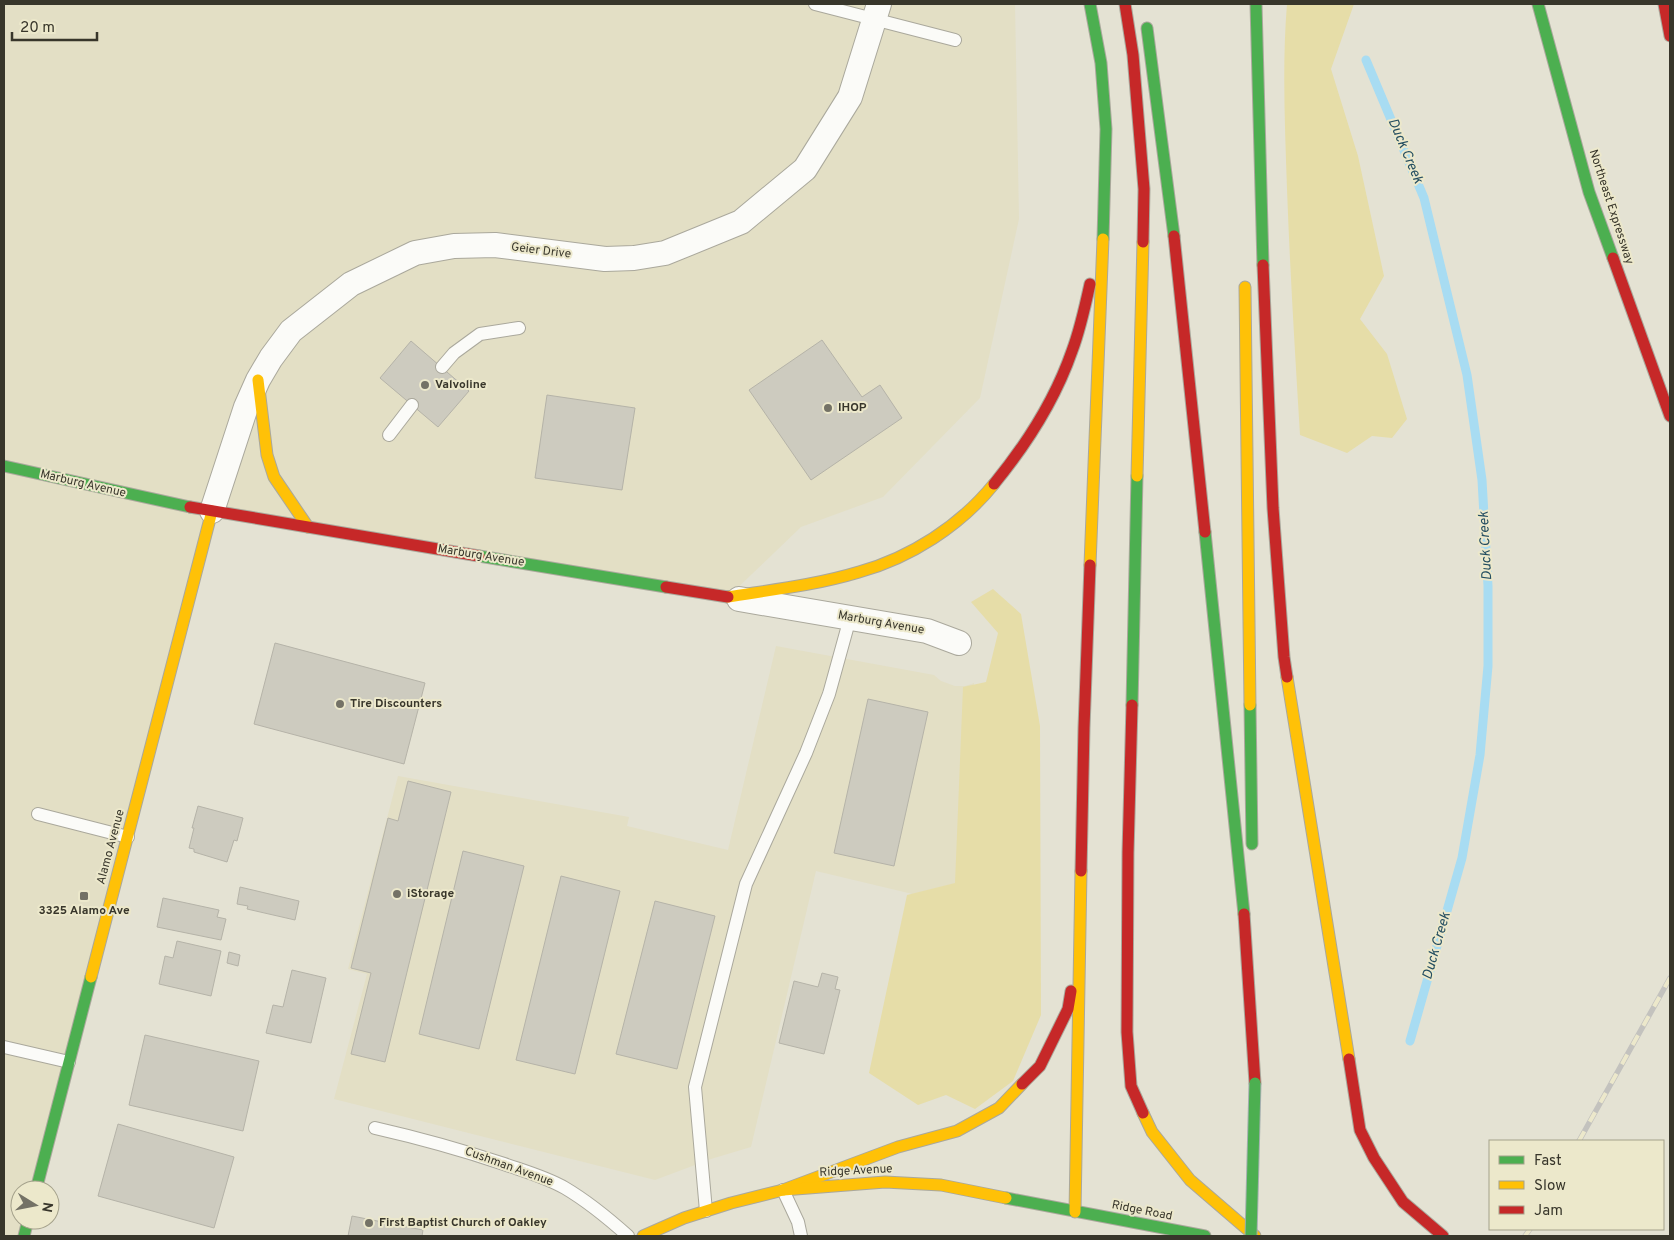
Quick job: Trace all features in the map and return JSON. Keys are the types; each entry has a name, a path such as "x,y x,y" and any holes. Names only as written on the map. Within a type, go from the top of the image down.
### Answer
{"main road":[{"path":"1075,1212 1084,728 1105,199 1106,129 1101,63 1090,4"},
{"path":"1125,4 1133,55 1144,189 1128,853 1128,1032 1131,1086 1152,1132 1190,1180 1255,1236"},
{"path":"1246,48 1249,4"},
{"path":"1256,4 1265,320 1273,508 1284,657 1296,740 1360,1130 1371,1154 1403,1202 1443,1236"},
{"name":"Northeast Expressway","path":"1538,4 1588,192 1670,416"},
{"path":"1664,4 1670,36"},
{"path":"1146,19 1172,216 1243,904 1255,1083"},
{"path":"728,597 814,583 864,571 900,556 940,533 976,504 1009,465 1045,410 1070,357 1087,302 1105,199"},
{"path":"1245,274 1252,854"},
{"path":"258,380 267,455 274,477 308,527"},
{"name":"Marburg Avenue","path":"4,466 169,504 728,597"},
{"name":"Alamo Avenue","path":"39,1180 212,511"},
{"path":"1251,1236 1255,1083 1253,894"},
{"path":"783,1190 898,1147 956,1132 999,1108 1040,1066 1068,1009 1080,945"},
{"name":"Ridge Avenue","path":"643,1236 684,1218 731,1203 783,1190 885,1182 941,1185 1075,1212"},
{"name":"Ridge Road","path":"1075,1212 1204,1236"}],"street":[{"name":"Geier Drive","path":"212,511 246,407 258,380 271,358 291,331 351,284 415,253 454,246 494,245 605,259 634,258 665,253 741,222 805,169 850,97 877,12"},
{"name":"Marburg Avenue","path":"728,597 927,631 959,643"}],"lane":[{"path":"816,4 877,12 955,40"},
{"path":"442,367 454,352 480,334 519,328"},
{"path":"389,435 412,405"},
{"path":"706,1212 695,1087 746,884 806,753 830,694 850,618"},
{"path":"38,814 128,837"},
{"path":"4,1047 69,1062"},
{"name":"Cushman Avenue","path":"375,1128 460,1150 548,1180 564,1187 609,1219 628,1236"},
{"path":"783,1190 798,1222 801,1236"}],"shaded area":[{"path":"4,4 1015,4 1019,219 980,398 883,497 801,527 728,597 212,511 39,1180 10,1180 10,1230 22,1230 24,1236 4,1236"},
{"path":"1287,4 1354,4 1331,69 1358,156 1384,276 1360,319 1387,354 1407,419 1392,438 1372,436 1347,453 1300,435 1285,143 1284,73"},
{"path":"993,589 1021,614 1040,726 1041,1015 1013,1081 975,1109 946,1095 918,1105 869,1073 907,895 955,883 963,687 986,682 998,633 971,602"},
{"name":"iStorage","path":"776,646 934,675 941,681 955,686 965,686 974,683 967,907 816,871 751,1147 711,1159 655,1180 334,1099 367,974 348,969 398,776 629,817 627,826 728,850"}],"building":[{"name":"IHOP","path":"822,340 862,397 880,385 902,418 811,480 749,390"},
{"name":"Valvoline","path":"411,341 469,391 438,427 380,378"},
{"path":"547,395 635,408 622,490 535,478"},
{"name":"Tire Discounters","path":"275,643 425,683 404,764 254,724"},
{"path":"868,699 928,712 894,866 834,853"},
{"name":"iStorage","path":"408,781 451,792 385,1062 351,1054 371,973 351,968 388,818 398,821"},
{"path":"198,806 243,818 237,841 234,840 227,862 194,852 194,849 189,848"},
{"name":"iStorage","path":"463,851 524,866 479,1049 419,1034"},
{"path":"561,876 620,891 575,1074 516,1060"},
{"path":"240,887 299,901 295,920 247,909 248,906 237,904"},
{"path":"163,898 219,910 217,917 226,919 221,940 157,927"},
{"path":"655,901 715,916 677,1069 616,1054"},
{"path":"177,941 221,951 211,996 159,984 165,956 173,958"},
{"path":"229,952 240,955 238,966 227,963"},
{"path":"292,970 326,978 311,1043 266,1033 273,1005 283,1007"},
{"path":"822,973 838,977 835,989 840,990 824,1054 779,1043 794,981 818,987"},
{"path":"145,1035 259,1061 243,1131 129,1105"},
{"path":"118,1124 234,1157 214,1228 98,1196"},
{"name":"First Baptist Church of Oakley","path":"352,1216 423,1230 422,1236 348,1236"}],"waterway":[{"name":"Duck Creek","path":"1366,60 1424,198 1467,375 1482,480 1488,586 1488,666 1480,755 1462,858 1410,1041"}],"railway":[{"path":"1580,1140 1670,978"},
{"path":"1525,1236 1529,1230"}],"traffic: fast":[{"path":"1090,4 1101,63 1106,129 1103,239"},
{"path":"1256,4 1263,265"},
{"path":"1538,4 1589,192 1613,258"},
{"path":"1147,28 1174,236"},
{"path":"4,466 190,507"},
{"path":"1132,705 1137,476"},
{"path":"1205,532 1244,914"},
{"path":"479,556 666,587"},
{"path":"1250,705 1252,844"},
{"path":"39,1180 91,977"},
{"path":"1251,1236 1255,1083"},
{"path":"1006,1198 1205,1236"},
{"path":"24,1236 26,1230"}],"traffic: slow":[{"path":"1090,565 1103,239"},
{"path":"1137,476 1143,242"},
{"path":"1245,287 1250,705"},
{"path":"258,380 267,455 274,477 308,527"},
{"path":"728,597 827,580 859,572 897,558 950,527 966,514 994,484"},
{"path":"91,977 212,511"},
{"path":"1287,677 1349,1059"},
{"path":"1075,1212 1081,871"},
{"path":"783,1190 898,1147 957,1131 999,1108 1022,1084"},
{"path":"1143,1113 1152,1132 1190,1180 1255,1236"},
{"path":"643,1236 684,1218 731,1203 783,1190 885,1182 941,1185 1006,1198"}],"traffic: jam":[{"path":"1125,4 1133,55 1144,189 1143,242"},
{"path":"1664,4 1670,36"},
{"path":"1174,236 1205,532"},
{"path":"1613,258 1670,416"},
{"path":"1263,265 1273,508 1287,677"},
{"path":"994,484 1028,438 1057,387 1077,335 1090,284"},
{"path":"190,507 479,556"},
{"path":"1081,871 1090,565"},
{"path":"666,587 728,597"},
{"path":"1132,705 1128,853 1127,1032 1131,1086 1143,1113"},
{"path":"1244,914 1255,1083"},
{"path":"1022,1084 1040,1066 1068,1009 1071,991"},
{"path":"1349,1059 1360,1130 1374,1158 1403,1202 1443,1236"}],"place":[{"name":"Valvoline","path":"425,385"},
{"name":"IHOP","path":"828,408"},
{"name":"Tire Discounters","path":"340,704"},
{"name":"iStorage","path":"397,894"},
{"name":"3325 Alamo Ave","path":"84,896"},
{"name":"First Baptist Church of Oakley","path":"369,1223"}]}
